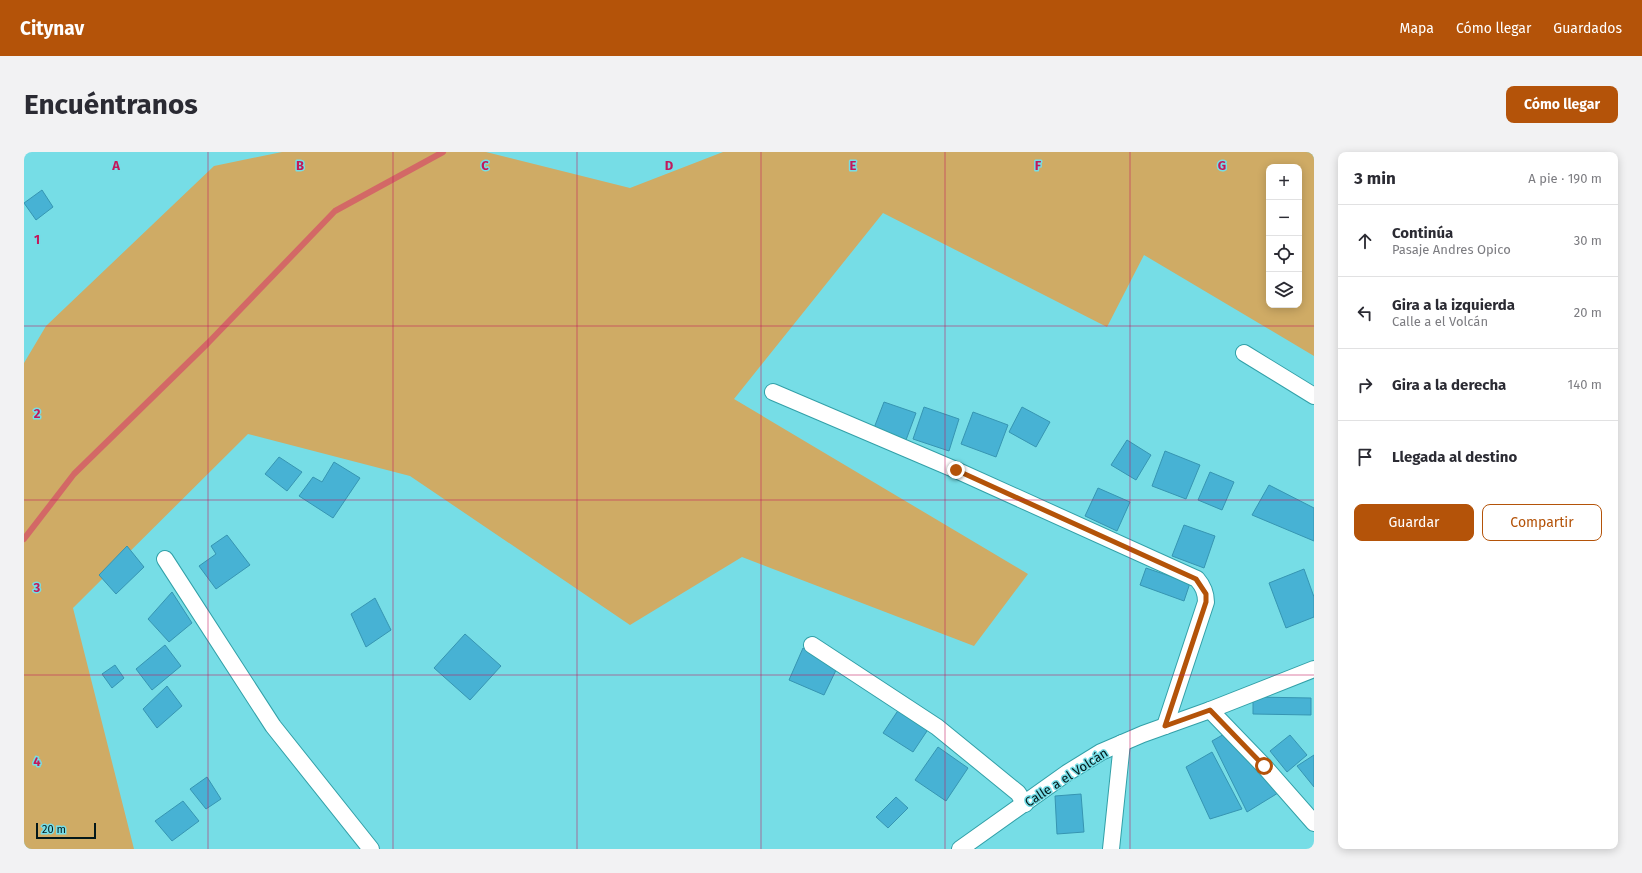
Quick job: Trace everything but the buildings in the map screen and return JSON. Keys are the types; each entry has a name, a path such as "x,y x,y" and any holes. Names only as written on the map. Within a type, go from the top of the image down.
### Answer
{"street":[{"path":"1244,353 1314,396"},
{"path":"773,392 956,470 1196,579 1206,594 1206,602 1165,726"},
{"path":"165,559 273,726 371,849"},
{"path":"812,645 937,727 1018,793 1025,804"},
{"name":"Calle a el Volcán","path":"960,849 1101,752 1314,669"},
{"path":"1210,710 1264,766 1314,823"},
{"path":"1111,849 1122,743"}],"shaded area":[{"path":"282,152 486,152 630,188 723,152 1314,152 1314,356 1144,255 1107,327 883,213 734,399 1028,574 974,646 742,557 630,625 410,476 248,434 73,608 134,849 24,849 24,363 46,326 214,166"}],"waterway":[{"path":"24,539 74,474 208,343 335,211 443,152"}],"route":[{"path":"956,470 1188,574 1196,579 1206,594 1206,602 1165,726 1210,710 1264,766"}]}
